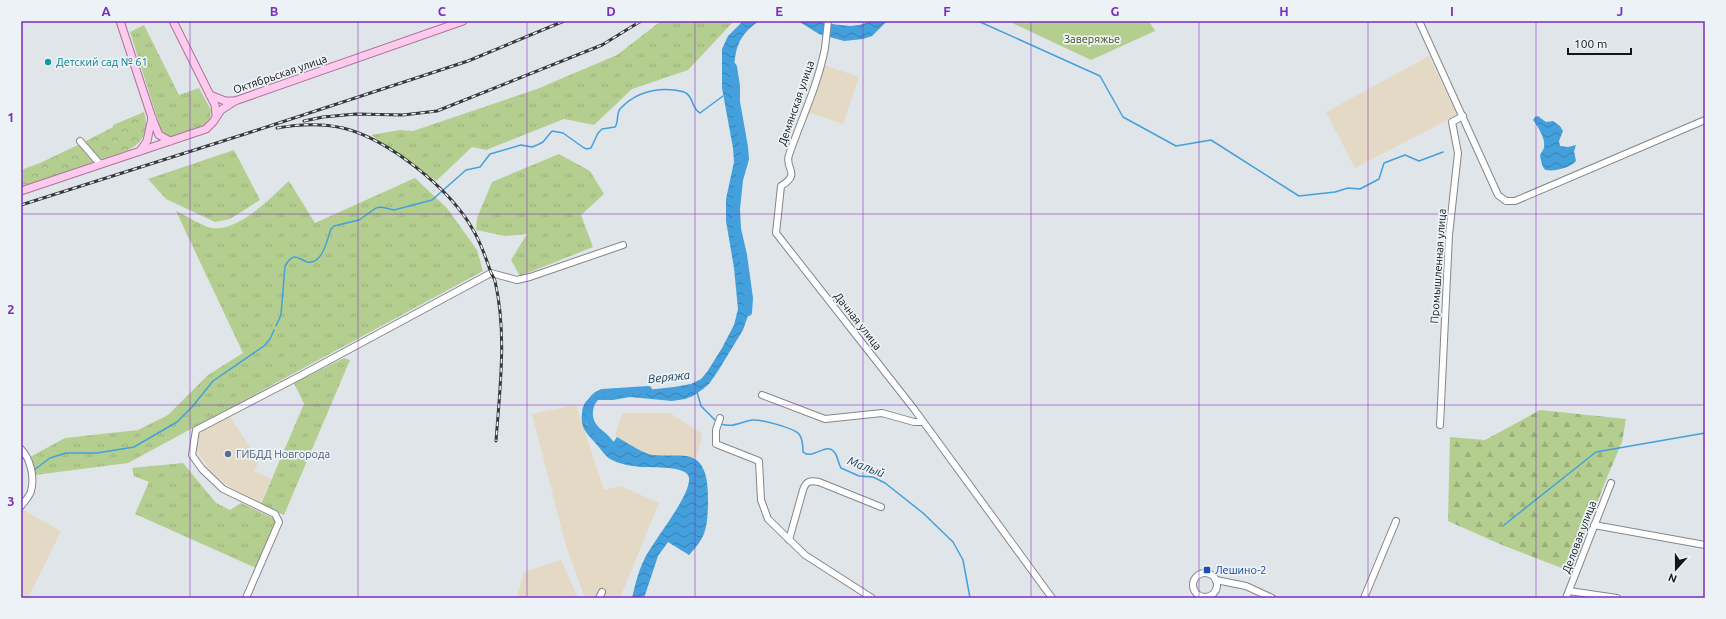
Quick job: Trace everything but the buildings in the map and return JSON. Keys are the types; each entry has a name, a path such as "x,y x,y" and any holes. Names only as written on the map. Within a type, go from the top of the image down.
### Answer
{"main road":[{"path":"120,21 152,118 160,135 170,140"},
{"path":"173,21 210,95 215,106 216,115"},
{"name":"Октябрьская улица","path":"21,191 206,129 221,110 235,101 463,21"},
{"path":"210,95 225,101 235,101"},
{"path":"140,151 147,141 152,118"}],"street":[{"name":"Демянская улица","path":"776,233 781,186 789,181 792,176 788,158 818,76 825,48 828,21"},
{"path":"1419,21 1498,195 1503,200 1510,202 1705,120"},
{"name":"Промышленная улица","path":"1440,425 1449,235 1458,153 1452,122 1463,116"},
{"path":"80,141 100,164"},
{"name":"Дачная улица","path":"776,233 923,422 1052,598"},
{"path":"246,598 279,522 275,514 223,489 202,469 192,455 196,430 491,273 517,280 530,277 623,245"},
{"path":"762,395 825,419 882,413 914,422 923,422"},
{"path":"720,418 716,430 716,444 759,461 761,500 768,519 805,555 872,598"},
{"path":"21,449 27,455 32,479 31,492 21,506"},
{"path":"789,540 803,490 806,483 810,481 819,482 881,507"},
{"name":"Деловая улица","path":"1566,598 1610,482"},
{"path":"1364,598 1396,521"},
{"path":"1594,525 1705,545"},
{"path":"1206,573 1212,575 1216,580 1216,592 1211,596 1201,598 1195,593 1193,583 1195,577 1198,575 1206,573"},
{"path":"1216,580 1246,586 1272,598"},
{"path":"1569,591 1617,598"}],"shaded area":[{"path":"1429,56 1457,115 1355,168 1326,112"},
{"path":"824,65 859,77 843,124 808,112"},
{"path":"576,405 604,490 621,486 659,503 620,598 585,598 566,546 532,414"},
{"path":"622,413 670,413 702,434 697,457 651,457 615,436"},
{"path":"229,415 259,461 254,471 271,479 260,503 228,486 211,472 196,449 200,431"},
{"path":"22,509 61,531 28,598 21,598"},
{"path":"561,560 578,598 517,598 524,572"}],"green space":[{"path":"661,21 734,21 688,70 632,89 594,125 564,119 486,150 472,147 436,181 371,135 400,130 413,131 537,89 617,55"},
{"name":"Заверяжье","path":"1008,21 1149,21 1155,31 1091,60"},
{"path":"144,25 179,95 199,88 211,110 210,119 203,127 174,137 167,135 161,130 130,32"},
{"path":"144,112 146,124 145,133 135,146 127,151 99,160 84,142 113,127 113,125"},
{"path":"80,144 94,162 21,187 21,170 40,163"},
{"path":"234,150 260,200 230,219 215,222 166,199 148,179"},
{"path":"559,154 590,171 604,194 581,215 593,247 520,276 511,260 527,234 505,236 476,230 477,218 492,182"},
{"path":"415,178 447,208 477,250 483,271 128,463 35,475 28,458 65,438 138,430 168,415 208,375 243,353 176,211 209,227 223,228 244,219 254,212 289,181 315,223"},
{"path":"344,358 350,360 284,515 261,504 304,404 294,383"},
{"path":"1540,410 1626,419 1622,442 1603,487 1572,572 1502,545 1448,521 1450,437 1485,440"},
{"path":"183,463 216,503 230,510 241,503 273,518 275,521 275,526 256,568 135,514 149,482 134,476 132,468"}],"water":[{"path":"743,21 759,21 741,38 736,52 734,68 745,165 743,175 738,185 734,218 745,268 750,310 743,330 709,384 693,396 672,401 630,397 613,400 595,400 588,407 586,419 587,425 610,447 617,437 649,454 687,456 700,463 706,476 708,491 707,520 706,527 699,543 689,555 668,542 658,556 644,598 632,598 638,574 644,560 678,507 688,486 689,478 687,474 676,469 626,465 610,459 583,428 582,411 588,399 592,396 674,387 691,384 701,379 722,348 734,325 738,309 734,268 726,221 726,199 734,162 733,148 722,88 722,49 728,36"},
{"path":"798,21 822,21 831,24 850,26 872,21 887,21 872,36 863,39 844,41 819,34"},
{"path":"1538,116 1546,122 1553,121 1560,126 1563,131 1559,141 1560,146 1568,147 1576,145 1574,151 1576,161 1574,163 1558,170 1546,170 1544,168 1540,156 1544,148 1544,140 1533,120"}],"waterway":[{"path":"978,21 1100,76 1123,117 1176,146 1211,140 1299,196 1335,192 1348,188 1360,189 1379,179 1384,163 1405,155 1419,161 1443,152"},
{"name":"Веряжа","path":"733,67 736,86 736,102 745,159 739,180 736,209 737,229 743,255 749,298 748,312"},
{"path":"276,326 281,315 285,266 293,257 298,257 307,262 317,260 321,256 331,229 334,226 359,220 376,208 381,207 394,210 432,200 466,170 480,167 490,154 521,145 532,147 543,142 552,131 563,133 584,148 591,148 598,133 602,129 615,127 620,109 638,95 659,90 674,90 683,92 689,95 695,108 700,113 723,96"},
{"path":"34,470 50,458 66,453 97,453 134,447 177,422 192,407 213,381 264,346 270,339 274,330"},
{"name":"Веряжа","path":"620,452 614,448 591,424 589,419 589,408 591,403 597,395 602,393 648,390"},
{"name":"Малый","path":"697,392 701,406 716,421"},
{"name":"Малый","path":"721,424 733,425 756,420 769,422 784,427 799,434 802,440 803,452 811,454 824,449 832,450 836,455 841,468 859,476 873,477 885,483 923,513 953,542 963,560 970,598"},
{"path":"1504,525 1596,452 1705,433"}],"railway":[{"path":"21,205 468,61 564,21"},
{"path":"304,121 323,117 356,114 403,115 437,111 602,45 641,21"},
{"path":"277,128 302,125 335,126 361,134 398,154 416,167 433,182 462,213 475,233 482,248 495,281 499,301 502,360 496,441"}],"place":[{"name":"Детский сад № 61","path":"48,62"},
{"name":"ГИБДД Новгорода","path":"228,454"},
{"name":"Лешино-2","path":"1207,570"}]}
